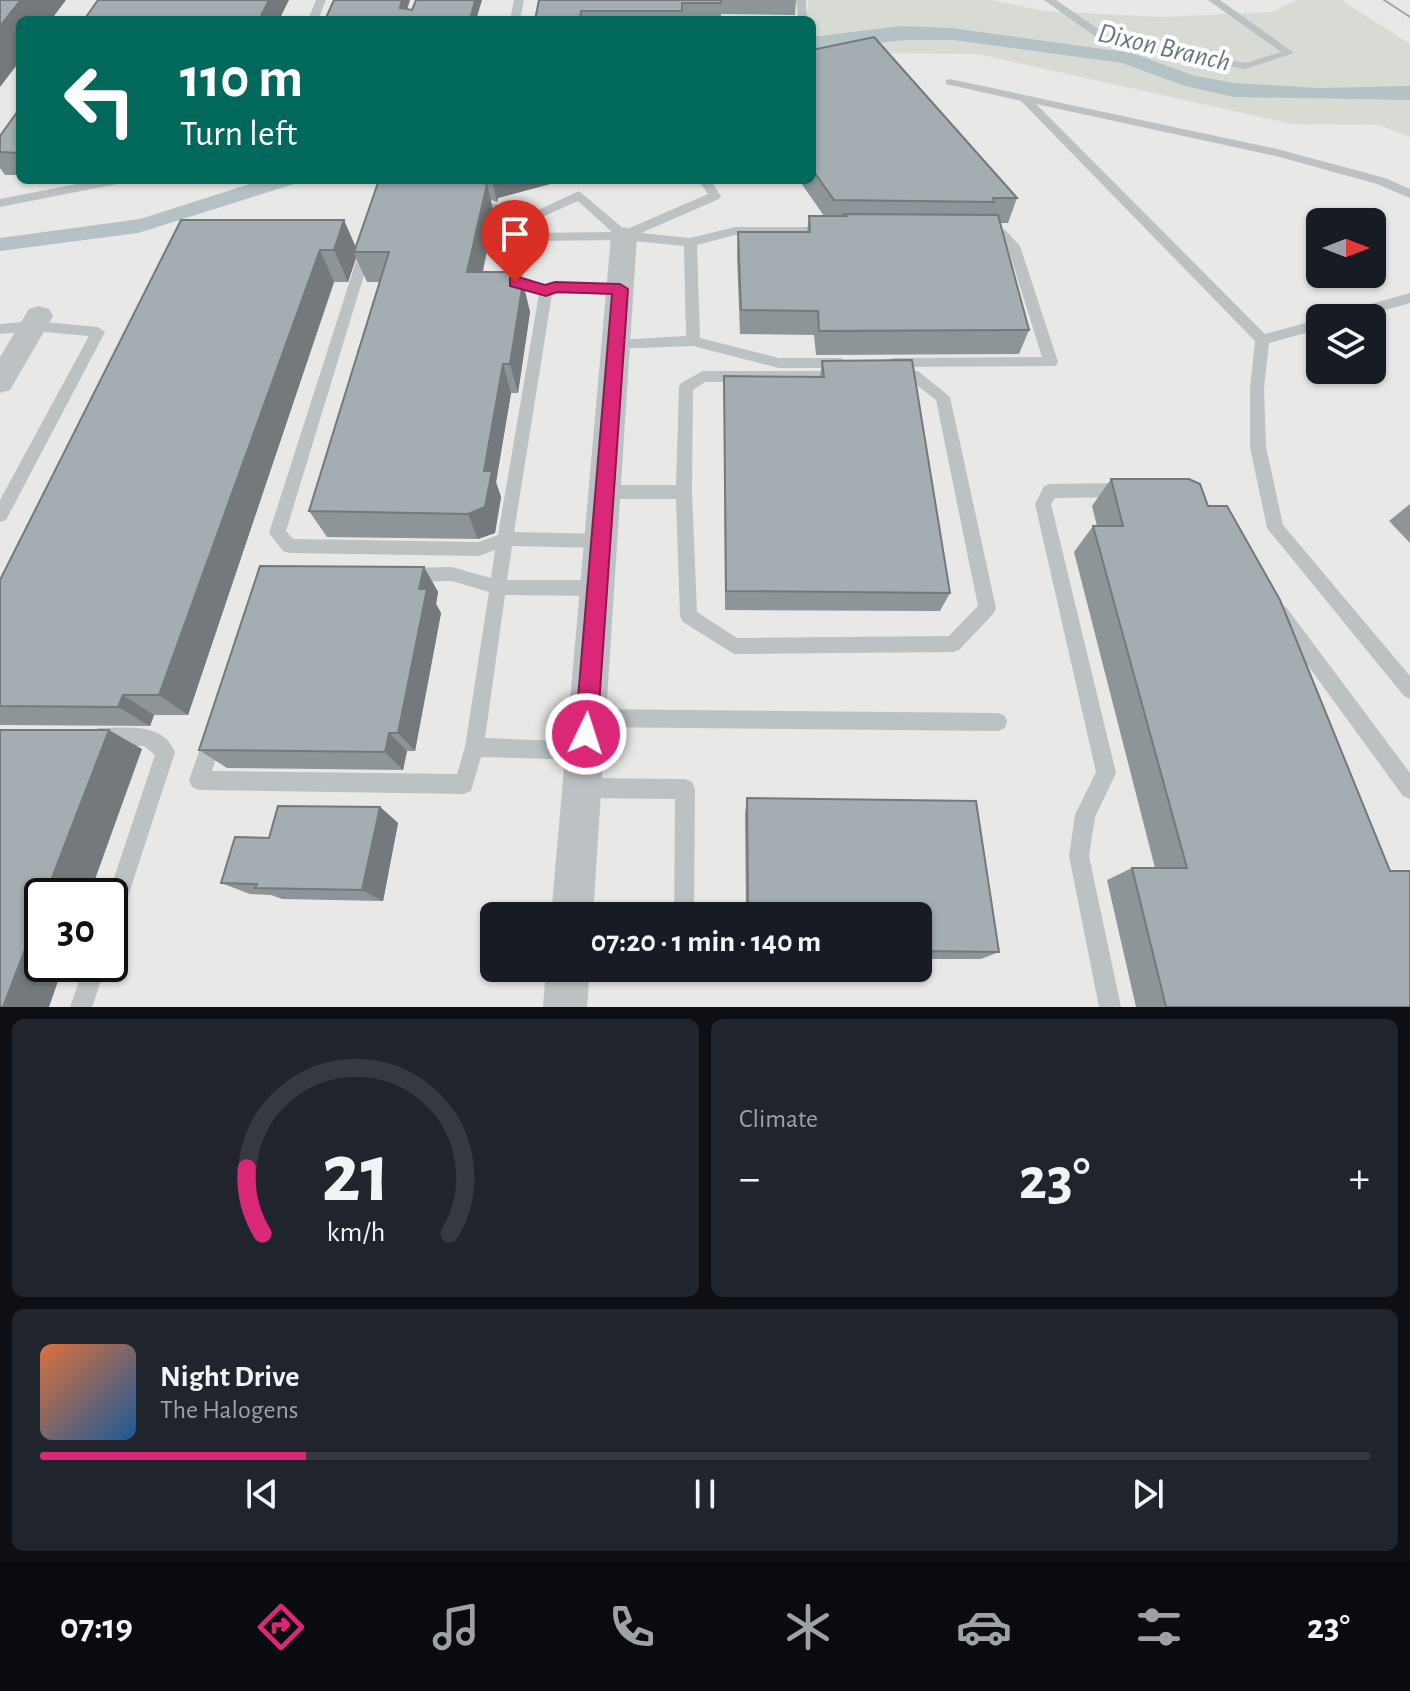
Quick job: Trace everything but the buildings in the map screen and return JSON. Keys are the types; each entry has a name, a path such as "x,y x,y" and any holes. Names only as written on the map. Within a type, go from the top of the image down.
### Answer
{"street":[{"path":"573,902 624,236"},
{"path":"0,382 36,321"},
{"path":"565,1007 567,982"}],"lane":[{"path":"1049,0 1100,35 1180,55 1246,66 1289,53 1213,0"},
{"path":"950,82 1277,153 1381,181 1410,194"},
{"path":"1027,101 1262,340 1258,447 1275,528 1410,690"},
{"path":"0,203 95,184"},
{"path":"624,236 715,196 707,184"},
{"path":"454,199 533,217 579,195 624,236"},
{"path":"533,217 515,282 546,291 555,287 620,289"},
{"path":"526,237 624,236 690,242 735,231 843,231"},
{"path":"616,345 693,341 779,363 856,369 703,377 686,387 684,492 689,616 734,646 953,644 987,608 943,397 913,375 879,369 1051,362 1014,246 1000,233 963,231"},
{"path":"371,233 354,297 277,533 289,546 479,549 505,539 601,541"},
{"path":"690,242 693,341"},
{"path":"219,722 199,780 464,784 474,747 546,291"},
{"path":"1386,305 1410,298"},
{"path":"0,329 36,321 98,332 4,499 0,515"},
{"path":"1262,340 1306,328"},
{"path":"1110,1007 1079,856 1085,815 1106,773 1043,504 1050,491 1138,490"},
{"path":"605,492 684,492"},
{"path":"391,575 452,574 497,587 598,588"},
{"path":"1265,594 1410,789"},
{"path":"587,718 998,722"},
{"path":"74,737 147,737 166,752 124,878"},
{"path":"474,747 585,751"},
{"path":"582,788 685,789 684,902"},
{"path":"81,1007 90,982"}],"shaded area":[{"path":"0,0 1410,0 1410,1007 0,1007"},
{"path":"808,0 991,0 1044,11 1163,17 1272,12 1296,0 1341,0 1410,44 1410,137 1379,125 1292,124 978,54 891,53 816,69 816,16 802,16 808,9"},
{"path":"901,26 952,28 1132,53 1195,76 1234,83 1319,88 1410,86 1410,100 1234,97 1185,86 1122,63 953,40 906,40 816,50 816,37"},
{"path":"249,184 294,184 138,233 0,251 0,238 140,219"}],"tram line":[{"path":"1384,0 1410,17"}],"route":[{"path":"515,282 546,291 555,287 620,289 586,734"}],"water label":[{"name":"Dixon Branch","path":"1164,48"}]}
